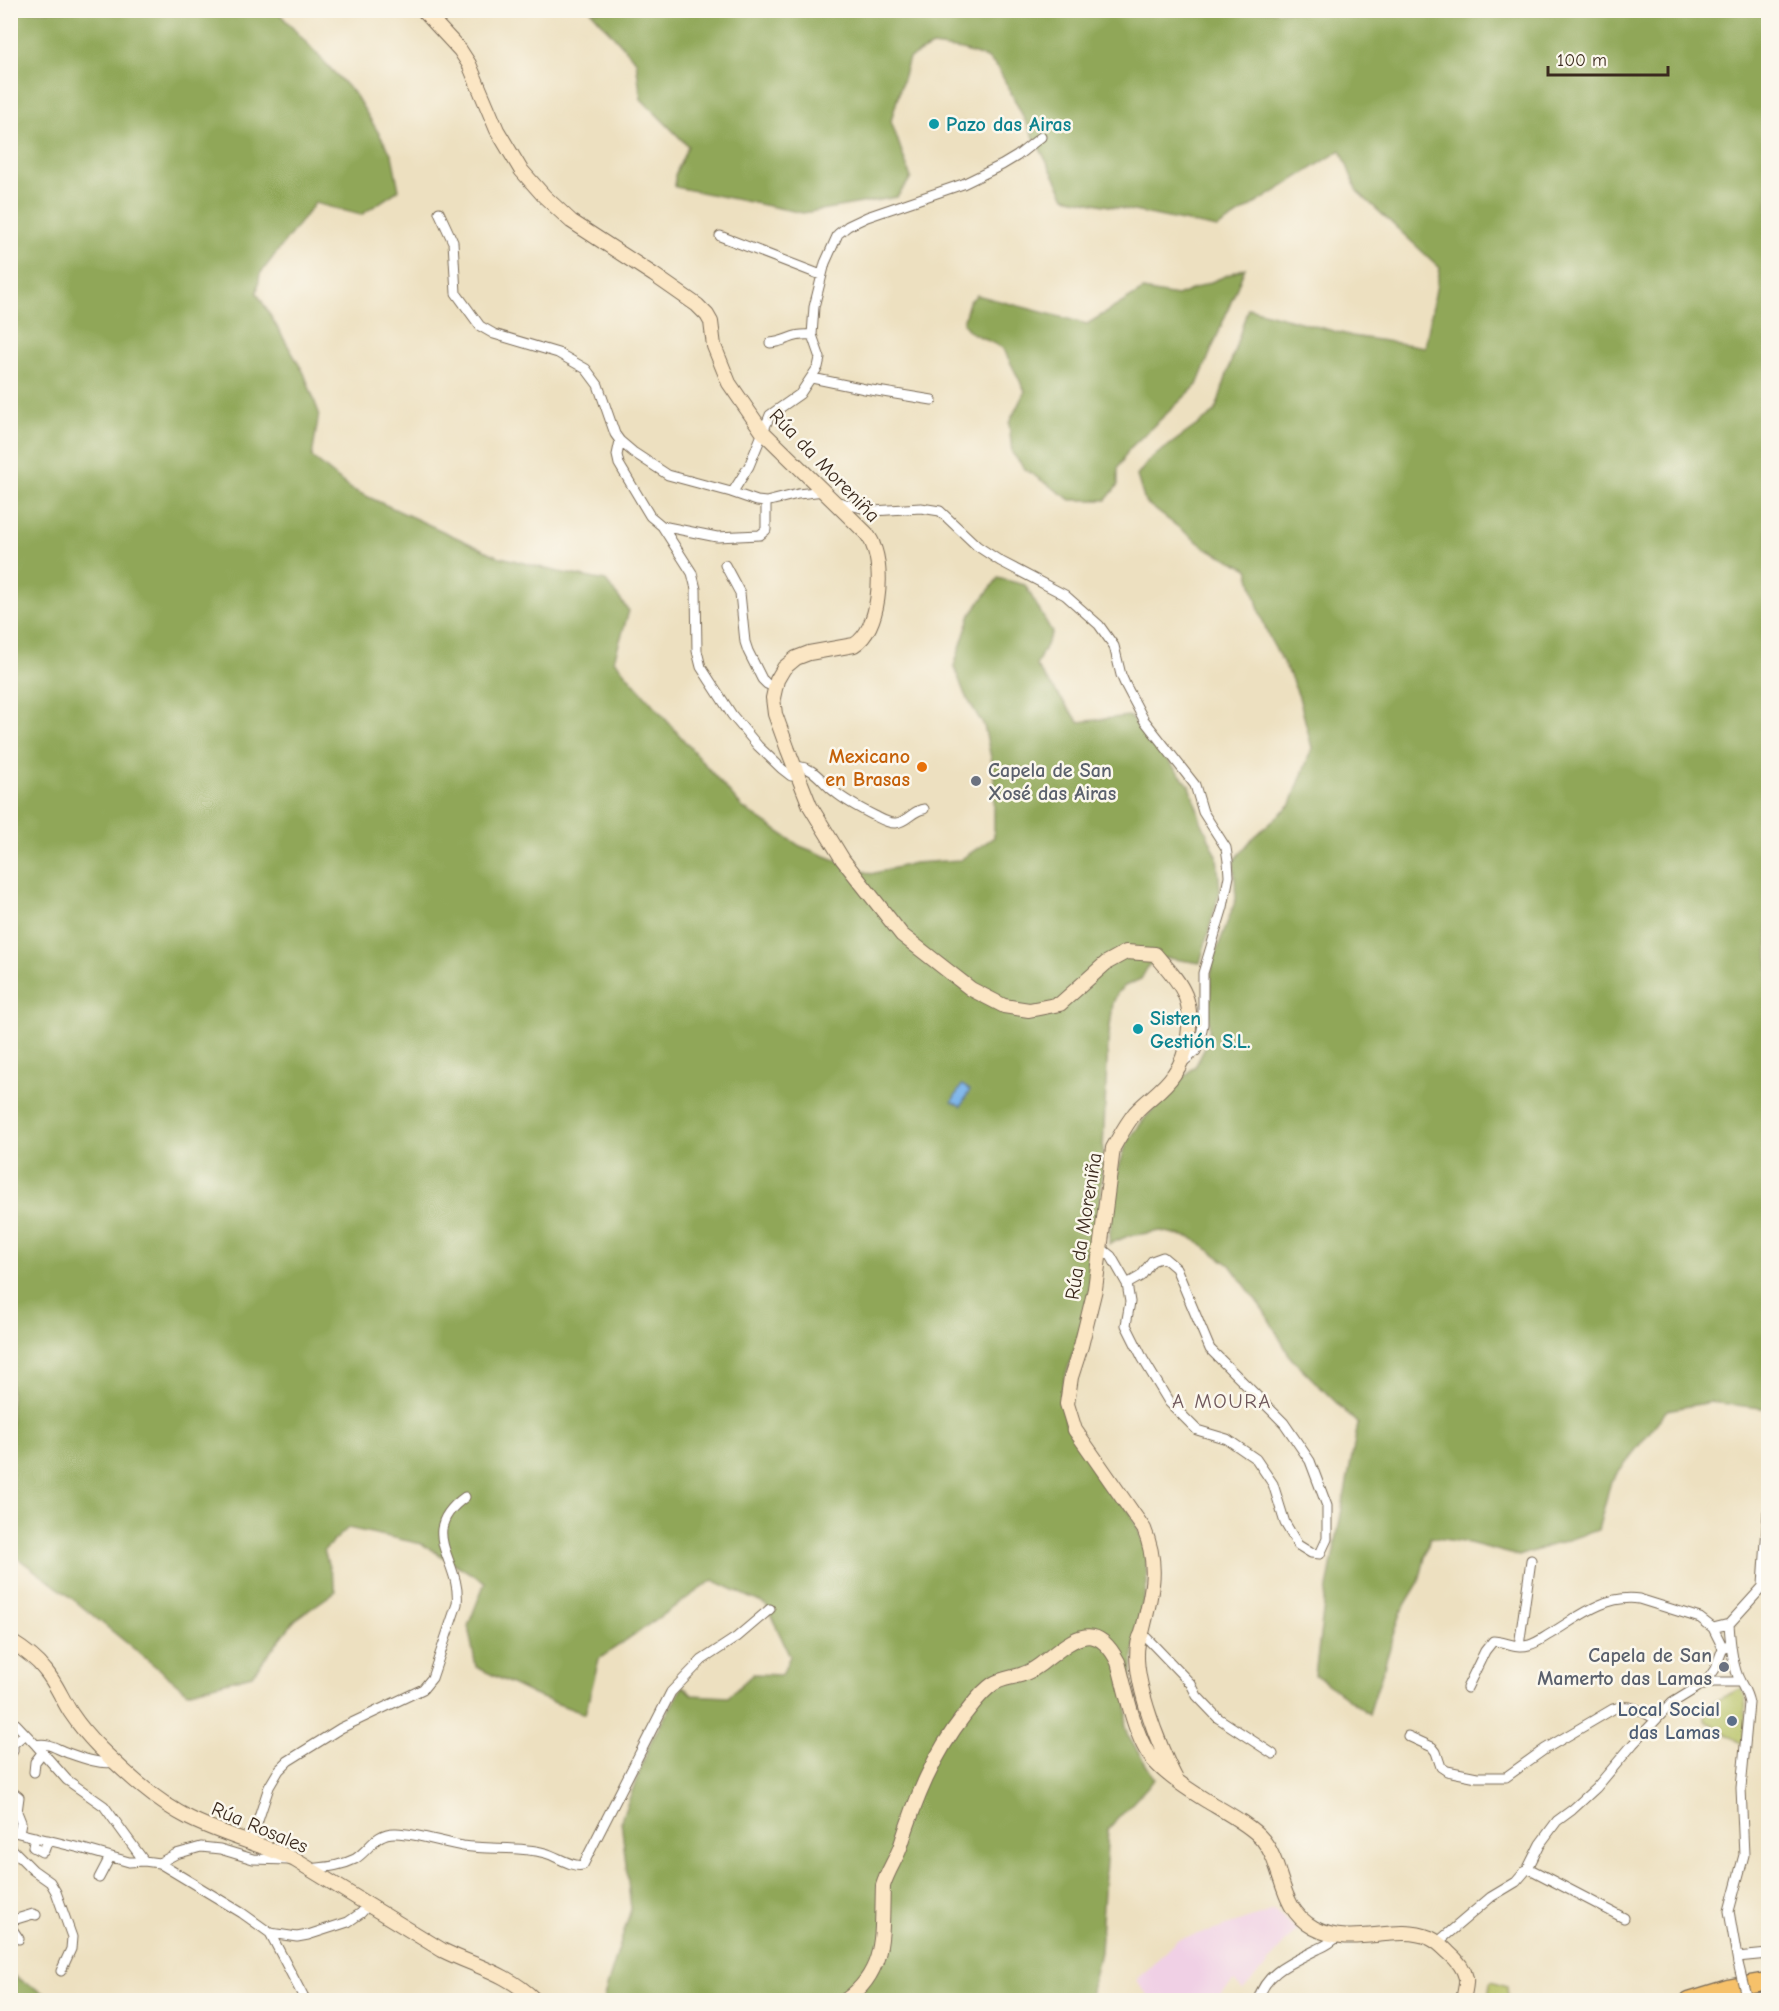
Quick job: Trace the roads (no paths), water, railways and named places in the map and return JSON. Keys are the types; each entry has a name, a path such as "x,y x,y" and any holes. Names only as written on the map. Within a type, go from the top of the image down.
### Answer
{"highway":[{"path":"1689,2001 1728,1988 1768,1981"}],"street":[{"name":"Rúa da Moreniña","path":"423,10 460,50 469,64 498,130 521,170 571,221 654,274 707,315 711,322 714,346 729,383 762,431 835,501 866,533 873,544 877,558 878,582 875,616 861,641 854,645 808,653 796,658 784,668 775,687 773,698 776,714 810,806 832,843 870,896 902,935 971,989 1004,1006 1029,1011 1060,1004 1106,963 1126,952 1155,954 1185,995 1189,1018 1187,1043 1181,1063 1166,1084 1136,1112 1113,1148 1095,1289 1071,1377 1067,1404 1076,1430 1144,1529 1150,1543 1154,1583 1139,1639 1138,1662 1143,1694 1163,1756 1177,1781"},
{"path":"731,492 738,486 746,472 762,431 773,411 800,394 818,367 820,358 812,335 814,307 821,275 834,241 848,226 963,184 1002,165 1041,136"},
{"path":"440,212 453,242 456,293 480,326 494,334 558,352 586,369 598,385 612,426 620,441 633,452 668,475 757,501 766,502 798,494 824,491"},
{"path":"720,236 821,275"},
{"path":"770,344 795,335 812,335"},
{"path":"812,378 932,400"},
{"path":"620,441 616,455 620,464 650,516 662,526 686,561 695,581 697,651 702,667 725,706 745,732 791,776 796,771 810,769 848,802 888,822 900,822 915,810 924,808"},
{"path":"835,501 873,511 921,508 939,511 977,546 1000,561 1065,595 1099,625 1114,645 1120,675 1144,720 1195,785 1203,812 1226,848 1229,876 1223,907 1203,973 1203,1024 1200,1041 1196,1051 1181,1063"},
{"path":"662,526 717,537 760,535 766,530 766,502"},
{"path":"724,565 740,593 748,651 762,679 775,687"},
{"path":"1101,1248 1111,1256 1127,1284 1130,1302 1126,1325 1169,1402 1197,1430 1227,1439 1256,1459 1273,1484 1285,1523 1298,1545 1311,1553 1320,1554 1328,1539 1327,1506 1310,1461 1284,1423 1210,1349 1176,1268 1163,1257 1152,1261 1141,1276 1127,1284"},
{"path":"251,1842 263,1802 279,1770 288,1761 341,1728 423,1689 432,1678 457,1604 458,1593 443,1544 441,1534 443,1522 449,1512 465,1497"},
{"path":"1713,1628 1729,1624 1766,1583 1768,1512"},
{"path":"1519,1646 1531,1560"},
{"path":"1467,1688 1493,1641 1519,1646 1536,1642 1601,1604 1617,1599 1629,1597 1689,1614 1700,1618 1713,1628 1726,1646 1740,1682 1747,1691 1749,1703 1741,1788 1744,1855 1729,1911 1747,2001"},
{"path":"310,1869 344,1864 362,1854 381,1835 391,1833 406,1833 461,1846 536,1851 550,1854 578,1866 583,1865 671,1692 702,1660 737,1637 770,1609"},
{"path":"1438,1942 1491,1897 1516,1882 1528,1868 1540,1844 1557,1821 1596,1788 1672,1702 1709,1678 1726,1646 1729,1624"},
{"path":"1142,1633 1191,1684 1197,1696 1218,1718 1273,1755"},
{"path":"846,2001 856,1993 868,1977 879,1952 883,1928 882,1897 885,1877 899,1851 913,1808 929,1770 949,1734 982,1693 994,1683 1035,1668 1072,1640 1088,1636 1104,1642 1113,1652 1118,1662 1138,1733 1154,1762 1177,1781 1262,1838 1273,1856 1293,1909 1314,1928 1338,1936 1355,1938 1404,1934 1429,1937 1454,1957 1466,1978 1463,2001"},
{"name":"Rúa Rosales","path":"10,1641 32,1656 44,1668 83,1730 115,1762 166,1805 198,1822 295,1860 442,1950 513,1981 535,2001"},
{"path":"1698,1687 1713,1682 1740,1682"},
{"path":"1408,1736 1432,1747 1441,1767 1447,1771 1477,1777 1506,1777 1545,1749 1613,1709 1623,1706 1640,1710 1655,1719"},
{"path":"10,1723 16,1724 67,1780 104,1806 144,1861"},
{"path":"10,1755 13,1744 25,1734"},
{"path":"34,1772 39,1749 45,1743 76,1755 106,1763 115,1762"},
{"path":"10,1790 19,1797 17,1812 21,1822 15,1832 129,1862 159,1863 242,1913 270,1933 297,1937 308,1935 348,1922 368,1905"},
{"path":"10,1847 33,1870 50,1882 56,1892 72,1937 71,1949 60,1971"},
{"path":"159,1863 187,1849 201,1847 220,1849 253,1859 295,1860"},
{"path":"99,1878 110,1857"},
{"path":"1528,1868 1624,1918"},
{"path":"10,1922 36,1915"},
{"path":"10,1926 20,1939"},
{"path":"1316,1950 1324,1932"},
{"path":"270,1933 305,2001"},
{"path":"1258,2001 1262,1988 1273,1975 1290,1963 1330,1943 1338,1936"},
{"path":"1738,1960 1768,1954"}],"water":[{"path":"962,1085 970,1090 961,1106 952,1101"}],"place":[{"name":"Pazo das Airas","path":"934,124"},
{"name":"Mexicano en Brasas","path":"922,767"},
{"name":"Capela de San Xosé das Airas","path":"976,781"},
{"name":"Sisten Gestión S.L.","path":"1138,1029"},
{"name":"Capela de San Mamerto das Lamas","path":"1724,1667"},
{"name":"Local Social das Lamas","path":"1732,1721"}],"district":[{"name":"A MOURA","path":"1222,1401"}]}
